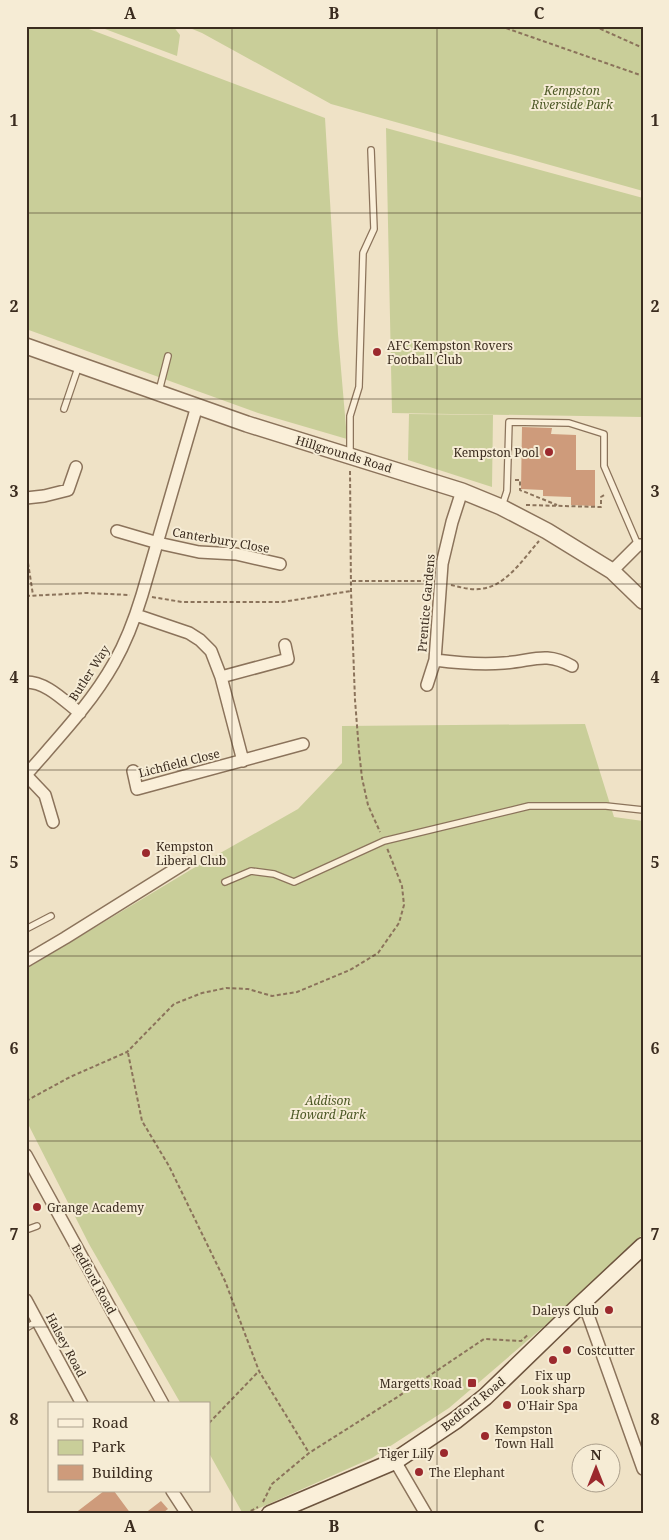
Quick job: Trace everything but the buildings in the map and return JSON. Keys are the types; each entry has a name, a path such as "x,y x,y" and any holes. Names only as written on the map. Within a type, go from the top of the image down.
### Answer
{"main road":[{"name":"Bedford Road","path":"270,1514 395,1461 456,1420 485,1397 643,1246"}],"street":[{"name":"Hillgrounds Road","path":"26,346 247,424 462,492 501,507 547,531 612,571 643,601"},
{"name":"Butler Way","path":"53,822 45,795 26,775 80,713 115,662 136,615 197,406"},
{"path":"26,498 68,490 76,467"},
{"name":"Prentice Gardens","path":"427,685 435,660 439,583 442,564 452,522 462,492"},
{"path":"117,531 158,543"},
{"name":"Canterbury Close","path":"158,543 199,552 236,554 280,564"},
{"path":"612,571 640,545"},
{"path":"136,615 189,633 200,640 211,651 221,677 243,761"},
{"path":"221,677 288,659 285,645"},
{"name":"Prentice Gardens","path":"435,660 505,663 539,657 553,658 572,666"},
{"path":"26,682 40,684 80,713"},
{"name":"Lichfield Close","path":"133,771 138,789 303,744"},
{"path":"26,961 185,863"},
{"name":"Bedford Road","path":"26,1154 162,1402"},
{"name":"Halsey Road","path":"26,1300 81,1402"},
{"path":"581,1304 588,1315 643,1469"},
{"path":"395,1461 426,1514"},
{"path":"173,1492 187,1514"}],"lane":[{"path":"350,456 350,416 359,387 363,253 374,229 372,150"},
{"path":"158,393 168,356"},
{"path":"64,409 79,365"},
{"path":"501,507 507,490 509,422 569,423 604,434 604,466 640,545"},
{"path":"224,882 251,871 274,874 294,882 384,841 529,806 606,806 643,810"},
{"path":"26,930 51,916"},
{"path":"26,1230 37,1226"},
{"path":"26,1328 38,1321"}],"path":[{"path":"500,26 643,76"},
{"path":"594,26 643,48"},
{"path":"26,1100 70,1077 127,1052 174,1004 202,993 226,988 248,989 272,996 297,992 350,970 378,953 399,923 404,905 402,886 368,805 362,778 355,700 351,591 350,456"},
{"path":"507,480 520,480 520,490 558,506"},
{"path":"518,516 524,505 601,506 601,497 614,490"},
{"path":"351,581 428,581 477,590 491,587 506,578 547,531"},
{"path":"26,550 33,595"},
{"path":"26,596 86,592 142,595 182,602 282,602 351,591"},
{"path":"127,1052 142,1121 169,1166 225,1281 259,1371 309,1453"},
{"path":"245,1514 262,1505 272,1484 309,1453 484,1339 521,1341 535,1328"},
{"path":"210,1422 259,1371"}],"green space":[{"path":"26,26 81,26 325,118 338,334 347,439 258,413 26,329"},
{"path":"97,26 173,26 180,35 177,56"},
{"name":"Kempston Riverside Park","path":"185,26 637,26 643,29 643,191 331,104 202,33"},
{"path":"386,128 643,198 643,417 392,413"},
{"path":"409,414 493,415 492,487 408,460"},
{"name":"Addison Howard Park","path":"585,724 614,817 643,821 643,1234 555,1317 449,1408 372,1458 243,1514 210,1455 210,1402 180,1402 89,1244 26,1120 26,969 192,869 298,809 342,763 342,726"}],"place":[{"name":"AFC Kempston Rovers Football Club","path":"377,352"},
{"name":"Kempston Pool","path":"549,452"},
{"name":"Kempston Liberal Club","path":"146,853"},
{"name":"Grange Academy","path":"37,1207"},
{"name":"Daleys Club","path":"609,1310"},
{"name":"Costcutter","path":"567,1350"},
{"name":"Fix up Look sharp","path":"553,1360"},
{"name":"Margetts Road","path":"472,1383"},
{"name":"O'Hair Spa","path":"507,1405"},
{"name":"Kempston Town Hall","path":"485,1436"},
{"name":"Tiger Lily","path":"444,1453"},
{"name":"The Elephant","path":"419,1472"}]}
